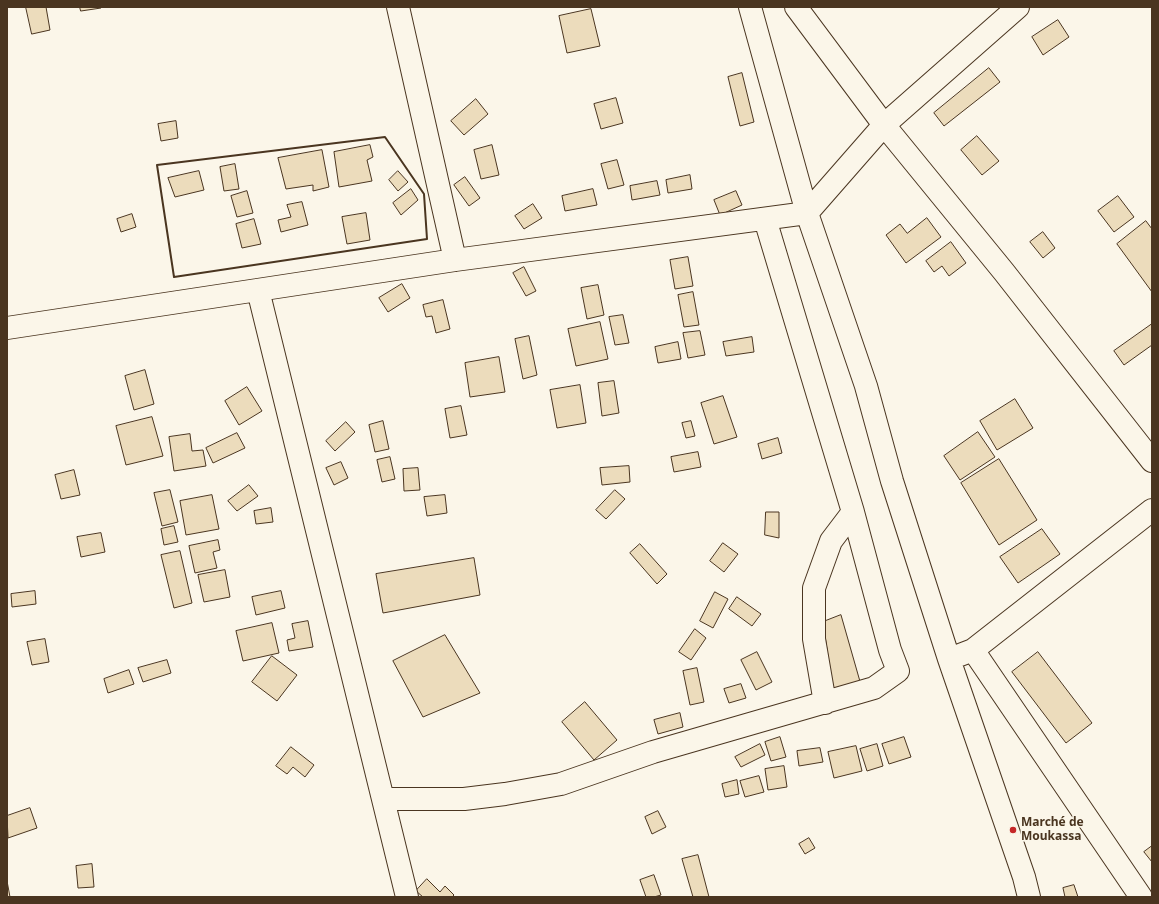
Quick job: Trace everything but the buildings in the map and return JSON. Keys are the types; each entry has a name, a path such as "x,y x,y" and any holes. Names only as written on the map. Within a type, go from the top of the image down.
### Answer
{"street":[{"path":"398,7 455,260"},
{"path":"750,7 807,213 866,386 892,481 949,659 1021,869 1029,897"},
{"path":"796,7 884,124 1004,272 1152,461"},
{"path":"7,328 455,260 807,213 884,124 1018,7"},
{"path":"383,800 464,799 505,794 561,784 653,752 874,688 898,671 890,650 853,512 765,219"},
{"path":"258,290 407,897"},
{"path":"949,659 973,650 1152,510"},
{"path":"825,703 814,639 814,588 831,541 853,512"},
{"path":"973,650 1141,897"}],"wall":[{"path":"385,137 424,194 427,239 174,277 157,165 385,137"}],"place":[{"name":"Marché de Moukassa","path":"1013,830"}]}
